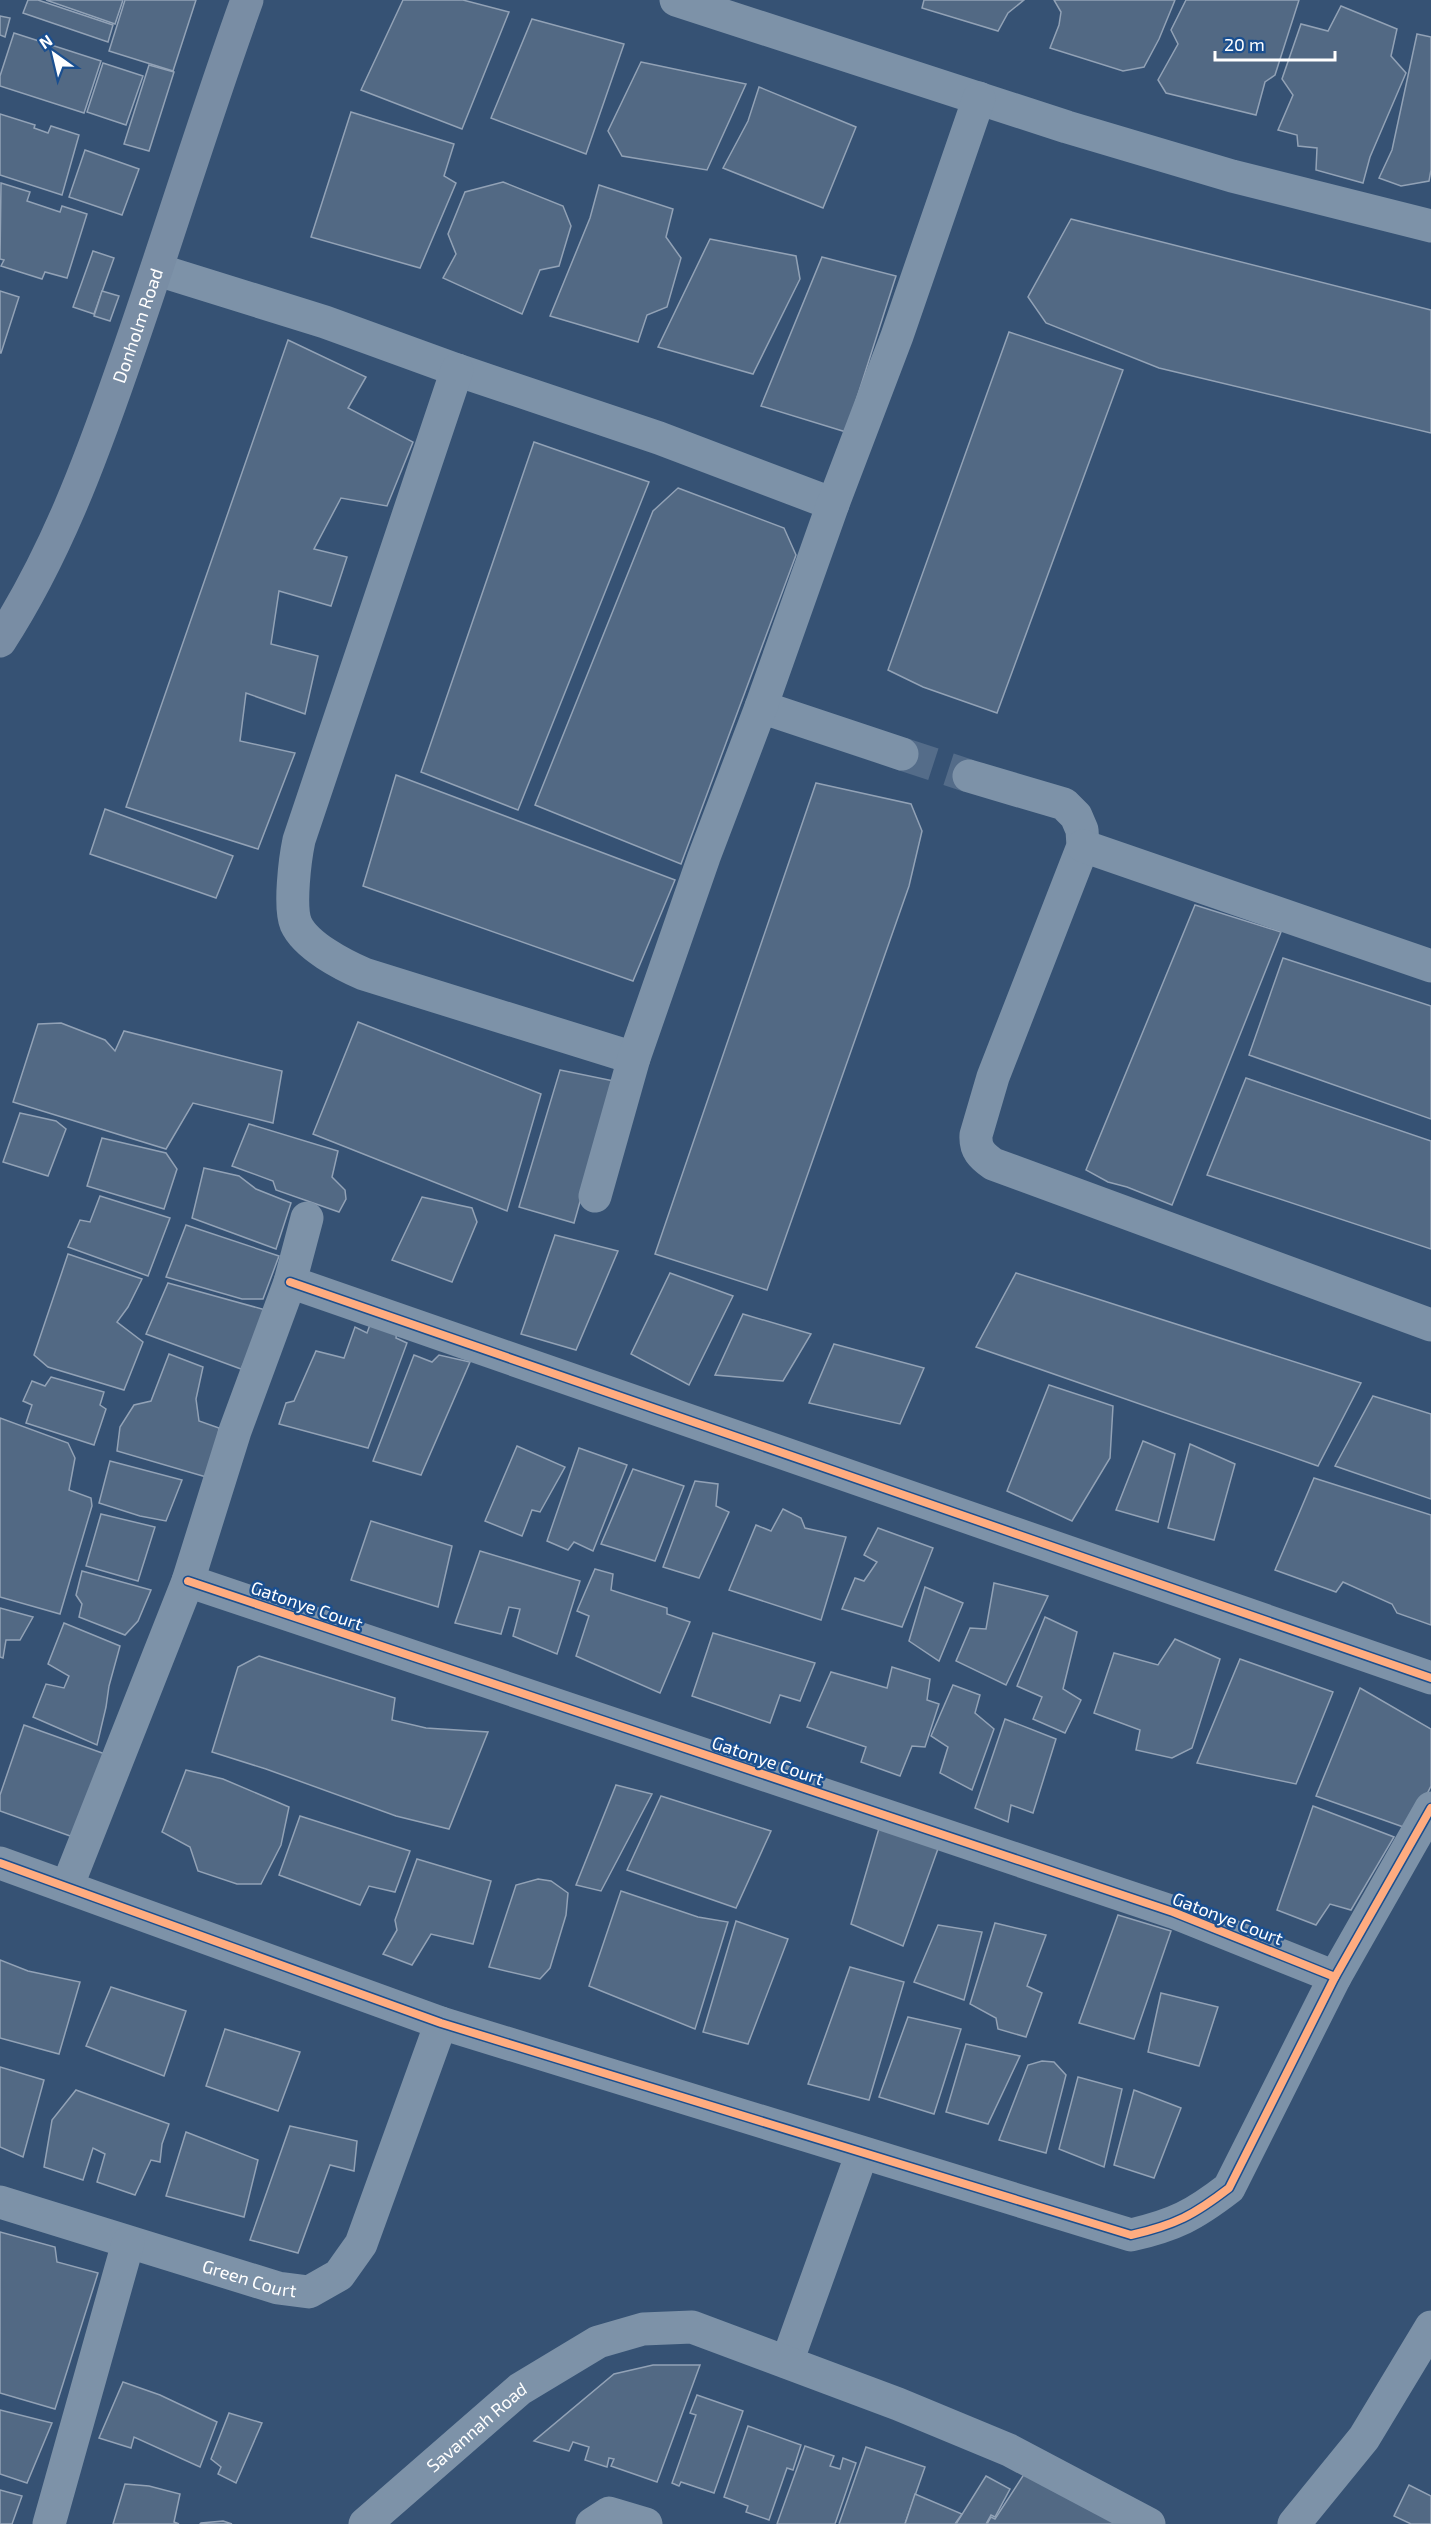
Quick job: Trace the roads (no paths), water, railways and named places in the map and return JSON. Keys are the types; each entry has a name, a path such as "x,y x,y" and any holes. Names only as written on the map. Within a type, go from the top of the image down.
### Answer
{"main road":[{"name":"Donholm Road","path":"0,641 49,554 84,478 158,270 247,0"}],"street":[{"path":"676,0 979,98 1232,176 1431,226"},
{"path":"595,1196 634,1058 704,857 897,336 979,98"},
{"path":"158,270 325,322 457,370 659,438 833,504"},
{"path":"457,370 299,840 293,867 296,924 315,946 340,964 364,974 634,1058"},
{"path":"761,707 902,754"},
{"path":"969,776 1064,804 1076,816 1082,830 1083,846 993,1077 976,1135 980,1154 993,1164 1006,1169 1431,1324"},
{"path":"1083,846 1431,966"},
{"path":"67,1887 188,1581 235,1431 290,1281 307,1218"},
{"path":"290,1281 1431,1678"},
{"name":"Gatonye Court","path":"188,1581 1161,1908 1335,1977"},
{"path":"0,1863 441,2023 1131,2235 1161,2228 1198,2211 1229,2188 1335,1977 1431,1808"},
{"name":"Green Court","path":"0,2202 278,2288 309,2292 339,2275 361,2244 441,2023"},
{"path":"786,2362 862,2153"},
{"path":"49,2524 128,2242"},
{"name":"Savannah Road","path":"365,2524 519,2389 598,2342 644,2329 692,2327 898,2404 1009,2450 1149,2524"},
{"path":"1294,2524 1364,2438 1431,2327"},
{"path":"592,2524 609,2512 646,2524"}],"tunnel":[{"path":"902,754 969,776"}]}
